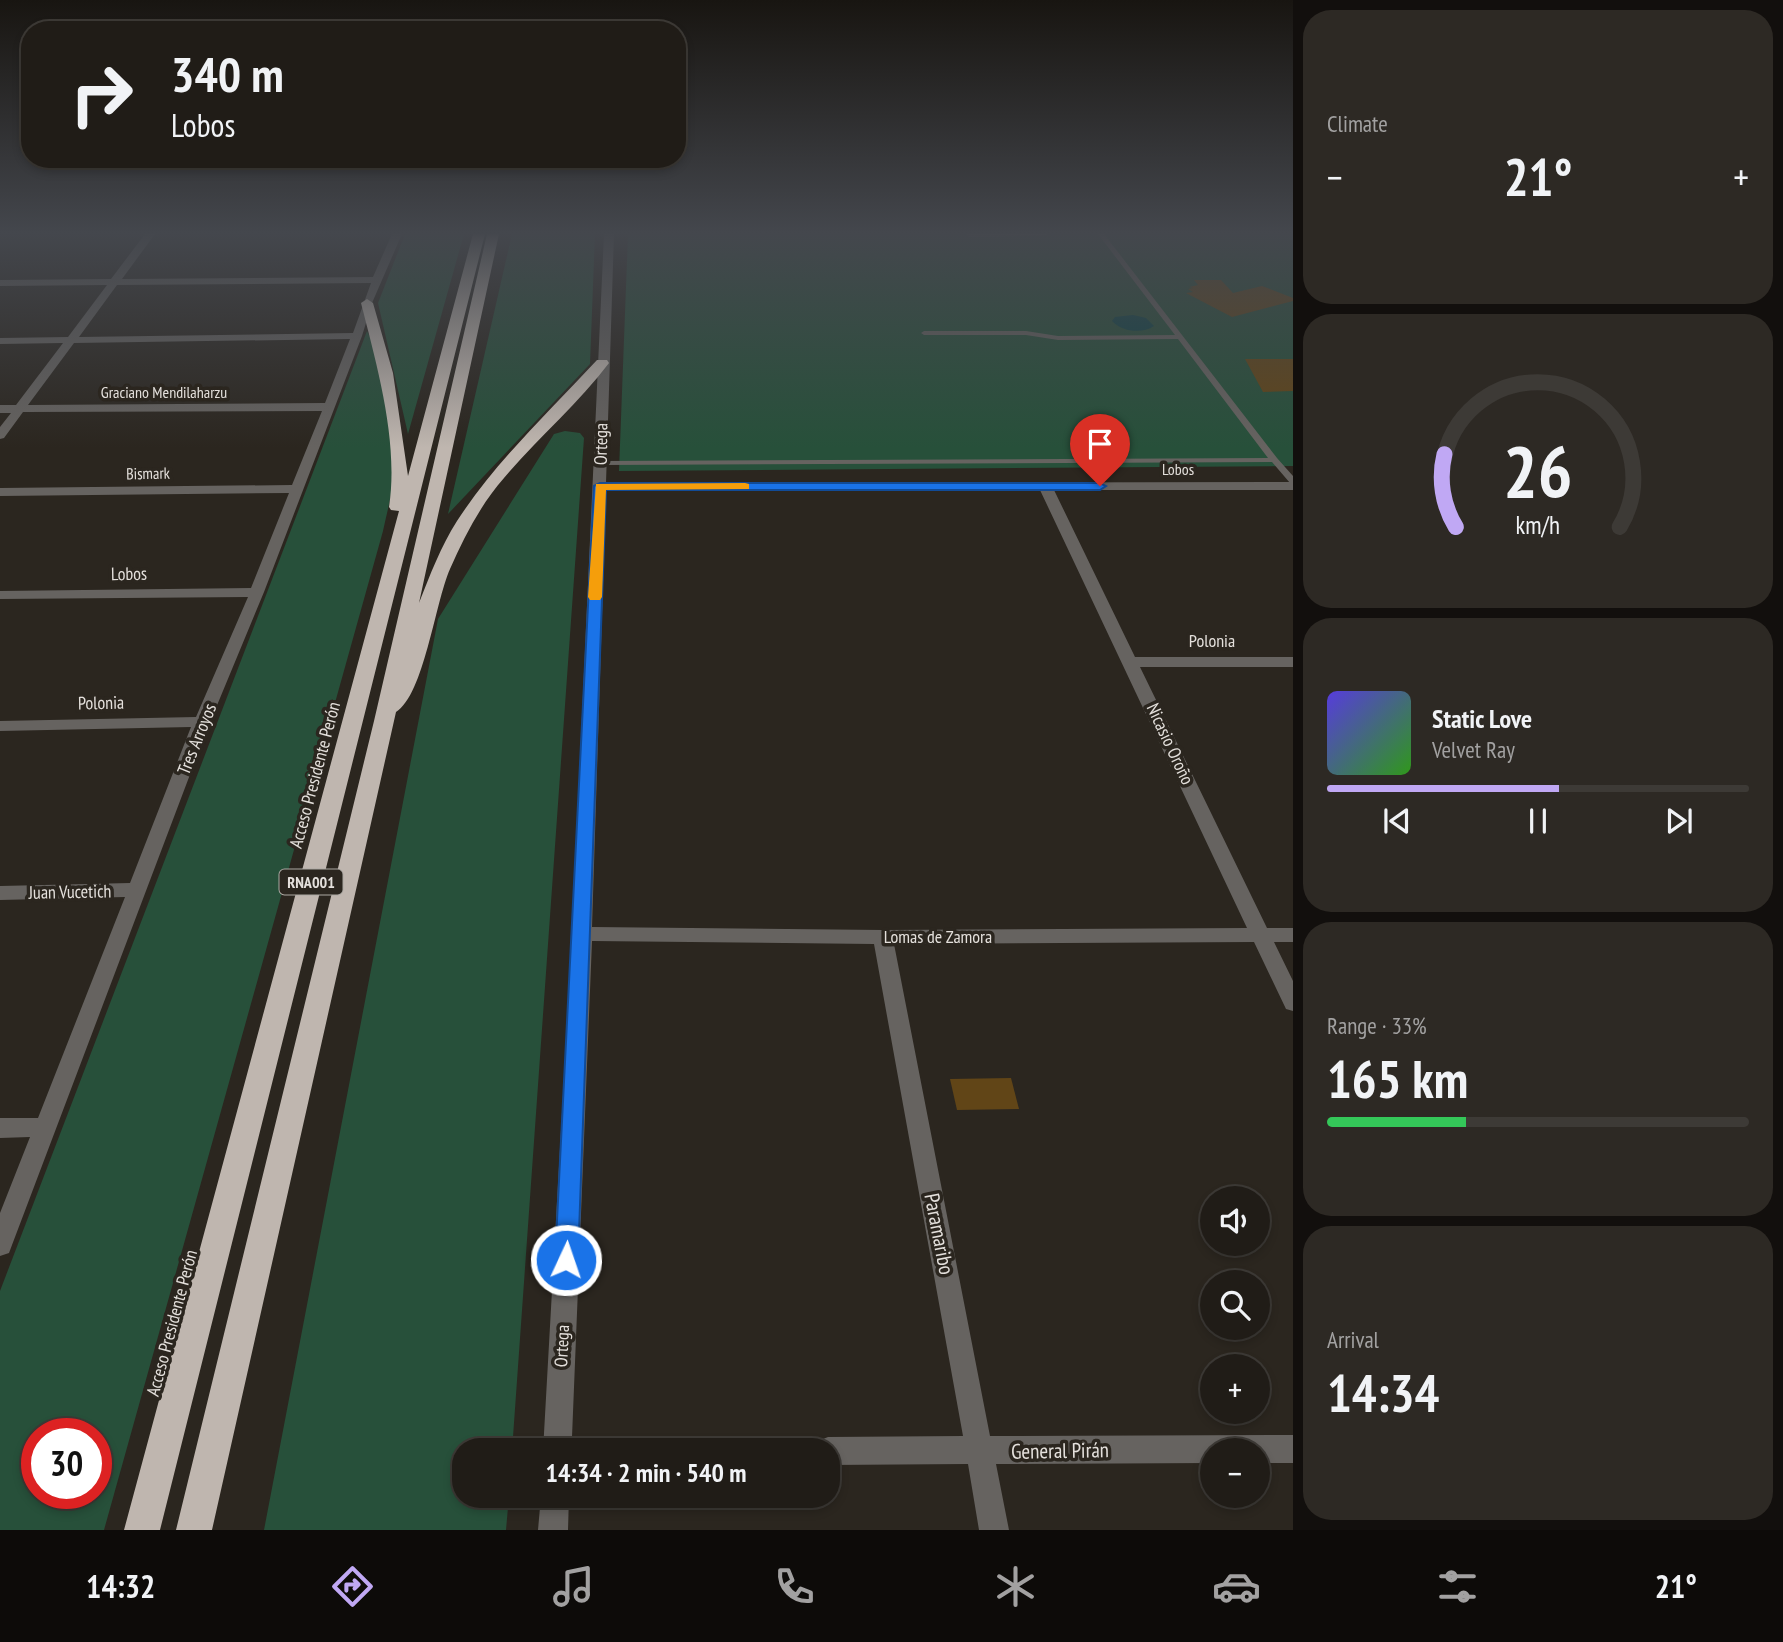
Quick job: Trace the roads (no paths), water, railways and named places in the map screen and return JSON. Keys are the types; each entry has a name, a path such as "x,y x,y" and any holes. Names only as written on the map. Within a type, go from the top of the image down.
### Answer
{"highway":[{"path":"368,305 386,373 401,478 392,528 390,580"},
{"name":"Acceso Presidente Perón","path":"142,1530 460,305"},
{"name":"RNA001","path":"194,1530 384,721 478,305"},
{"path":"384,721 408,683 426,610 440,571 464,523 497,476 602,363"}],"street":[{"path":"0,435 94,305"},
{"name":"Tres Arroyos","path":"0,1245 203,722 357,336 366,305"},
{"name":"Ortega","path":"558,1438 602,463 605,305"},
{"path":"0,341 357,336"},
{"name":"Graciano Mendilaharzu","path":"0,409 329,407"},
{"name":"Lobos","path":"600,486 1293,483"},
{"name":"Nicasio Oroño","path":"1045,486 1293,1003"},
{"name":"Bismark","path":"0,492 296,489"},
{"name":"Lobos","path":"0,595 257,592"},
{"name":"Polonia","path":"1131,662 1293,662"},
{"name":"Polonia","path":"0,726 203,722"},
{"name":"Juan Vucetich","path":"0,893 139,890"},
{"name":"Lomas de Zamora","path":"582,934 883,937 1293,935"},
{"name":"Paramaribo","path":"883,937 994,1530"},
{"path":"0,1128 46,1128"},
{"name":"General Pirán","path":"840,1451 1293,1449"},
{"path":"553,1530 554,1508"}],"lane":[{"path":"1155,305 1293,483"},
{"path":"923,333 1026,333 1058,338 1179,337"},
{"path":"602,463 1274,460"}],"water":[{"path":"1133,315 1146,318 1154,326 1132,331 1121,328 1112,321 1115,317"}]}
